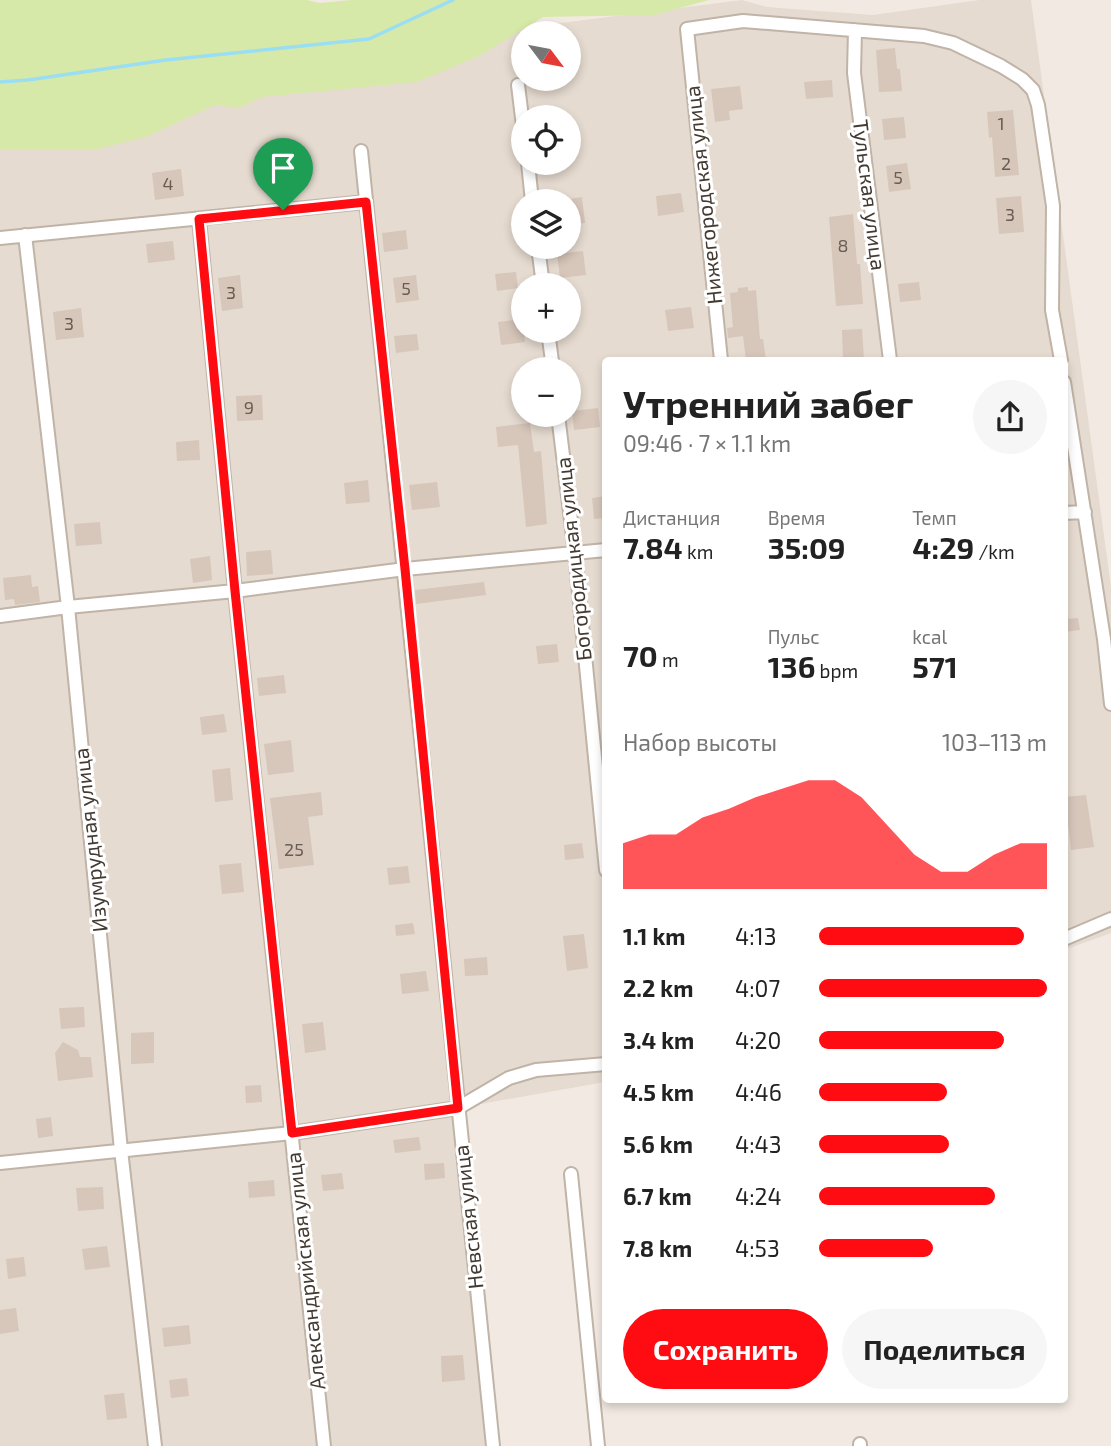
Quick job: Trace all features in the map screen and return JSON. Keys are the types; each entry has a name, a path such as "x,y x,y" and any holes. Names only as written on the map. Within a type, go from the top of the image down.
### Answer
{"street":[{"name":"Нижегородская улица","path":"722,357 687,29 743,21 855,30"},
{"path":"855,30 924,36 953,43 1001,66 1022,79 1033,90 1038,105 1053,206 1052,310 1060,357"},
{"name":"Тульская улица","path":"855,30 854,73 890,357"},
{"name":"Невская улица","path":"361,152 493,1446"},
{"path":"0,238 366,202"},
{"name":"Александрийская улица","path":"199,219 324,1446"},
{"name":"Изумрудная улица","path":"25,235 68,607 121,1150 155,1446"},
{"path":"1068,407 1104,639 1111,704"},
{"name":"Богородицкая улица","path":"559,427 575,553 602,829"},
{"path":"1068,513 1085,512"},
{"path":"0,616 235,591 405,569 602,550"},
{"path":"1068,937 1111,919"},
{"path":"0,1163 292,1133 458,1108 509,1078 537,1070 602,1064"},
{"path":"571,1174 598,1446"}],"shaded area":[{"path":"742,0 767,7 873,15 979,0 1031,0 1111,587 1111,933 1068,949 1068,357 602,357 602,1083 458,1108 496,1446 0,1446 0,73 511,29 511,91 581,91 581,21 576,21"}],"green space":[{"path":"0,0 307,0 320,3 351,0 709,0 655,15 543,17 536,21 511,21 511,36 479,56 417,82 262,97 239,108 215,105 146,137 97,149 0,150"}],"building":[{"path":"895,48 902,91 879,92 876,50"},
{"path":"832,80 833,97 806,99 804,82"},
{"path":"740,86 743,109 729,111 730,120 715,122 711,89"},
{"path":"1013,110 1019,175 995,177 987,112"},
{"path":"904,117 906,138 884,140 882,119"},
{"path":"907,163 911,189 889,192 886,166"},
{"path":"181,169 184,196 155,200 152,173"},
{"path":"681,193 684,212 658,216 656,196"},
{"path":"1021,196 1024,232 999,234 996,198"},
{"path":"581,197 585,223 581,224"},
{"path":"853,214 863,304 836,306 829,217"},
{"path":"406,230 408,249 384,252 382,233"},
{"path":"173,241 175,260 148,263 146,244"},
{"path":"581,251 586,275 559,273 558,259 581,259"},
{"path":"516,272 511,273 511,289 497,291 495,274"},
{"path":"240,275 243,308 222,311 218,278"},
{"path":"416,275 419,300 396,303 393,278"},
{"path":"919,282 921,300 900,302 898,284"},
{"path":"738,288 756,290 760,339 763,339 766,357 746,357 743,336 728,338 727,328 733,327 730,293 738,292"},
{"path":"691,307 694,328 668,331 665,310"},
{"path":"81,308 84,337 56,340 53,312"},
{"path":"511,320 511,343 517,343 501,345 498,322"},
{"path":"862,329 864,357 843,357 842,330"},
{"path":"417,334 419,350 396,353 394,336"},
{"path":"262,395 263,420 237,421 236,396"},
{"path":"598,408 600,427 574,430 574,427 581,427 581,410"},
{"path":"496,427 531,427 534,452 541,451 547,524 526,527 518,445 498,447"},
{"path":"199,440 200,460 177,461 176,442"},
{"path":"368,480 370,502 346,504 344,483"},
{"path":"437,482 440,507 412,510 409,485"},
{"path":"602,497 602,518 594,519 592,498"},
{"path":"100,522 102,544 76,546 74,524"},
{"path":"271,550 273,574 247,576 246,552"},
{"path":"210,556 212,580 193,583 190,559"},
{"path":"31,575 32,587 38,586 40,602 15,605 14,599 5,600 3,578"},
{"path":"484,582 486,595 416,604 415,590"},
{"path":"1078,618 1080,630 1068,632 1068,619"},
{"path":"557,644 559,662 538,664 536,646"},
{"path":"284,675 286,693 259,696 257,678"},
{"path":"224,714 227,732 202,735 200,717"},
{"path":"291,740 294,772 268,775 264,744"},
{"path":"230,768 233,800 215,802 212,770"},
{"path":"321,792 323,815 308,817 314,865 279,869 270,798"},
{"path":"1086,795 1094,847 1071,850 1068,797"},
{"path":"582,843 584,858 565,860 564,845"},
{"path":"241,863 244,892 222,894 219,865"},
{"path":"408,866 410,883 389,885 387,868"},
{"path":"413,923 415,934 396,936 395,925"},
{"path":"584,934 588,968 567,971 563,936"},
{"path":"487,957 488,975 465,976 464,959"},
{"path":"426,971 429,991 402,994 400,974"},
{"path":"84,1007 85,1027 61,1029 59,1008"},
{"path":"323,1022 326,1050 305,1053 302,1024"},
{"path":"154,1032 154,1063 131,1064 131,1033"},
{"path":"63,1042 78,1050 80,1057 91,1057 93,1077 58,1081 55,1053"},
{"path":"261,1085 262,1102 246,1103 245,1086"},
{"path":"51,1117 53,1136 38,1138 36,1119"},
{"path":"419,1137 421,1150 395,1153 393,1140"},
{"path":"444,1163 445,1178 425,1180 424,1164"},
{"path":"342,1173 344,1189 323,1191 321,1175"},
{"path":"274,1180 275,1196 249,1198 248,1182"},
{"path":"103,1187 104,1209 78,1211 76,1188"},
{"path":"107,1246 110,1267 85,1270 82,1249"},
{"path":"24,1257 26,1276 8,1279 6,1259"},
{"path":"16,1308 19,1331 0,1334 0,1310"},
{"path":"189,1325 191,1344 164,1347 162,1328"},
{"path":"463,1355 465,1380 442,1382 441,1356"},
{"path":"187,1378 189,1396 171,1398 169,1380"},
{"path":"124,1393 127,1418 107,1420 104,1395"}],"waterway":[{"path":"0,82 166,60 369,39 453,0"}],"route":[{"path":"366,202 458,1108 292,1133 199,219 283,210 366,202"}]}
